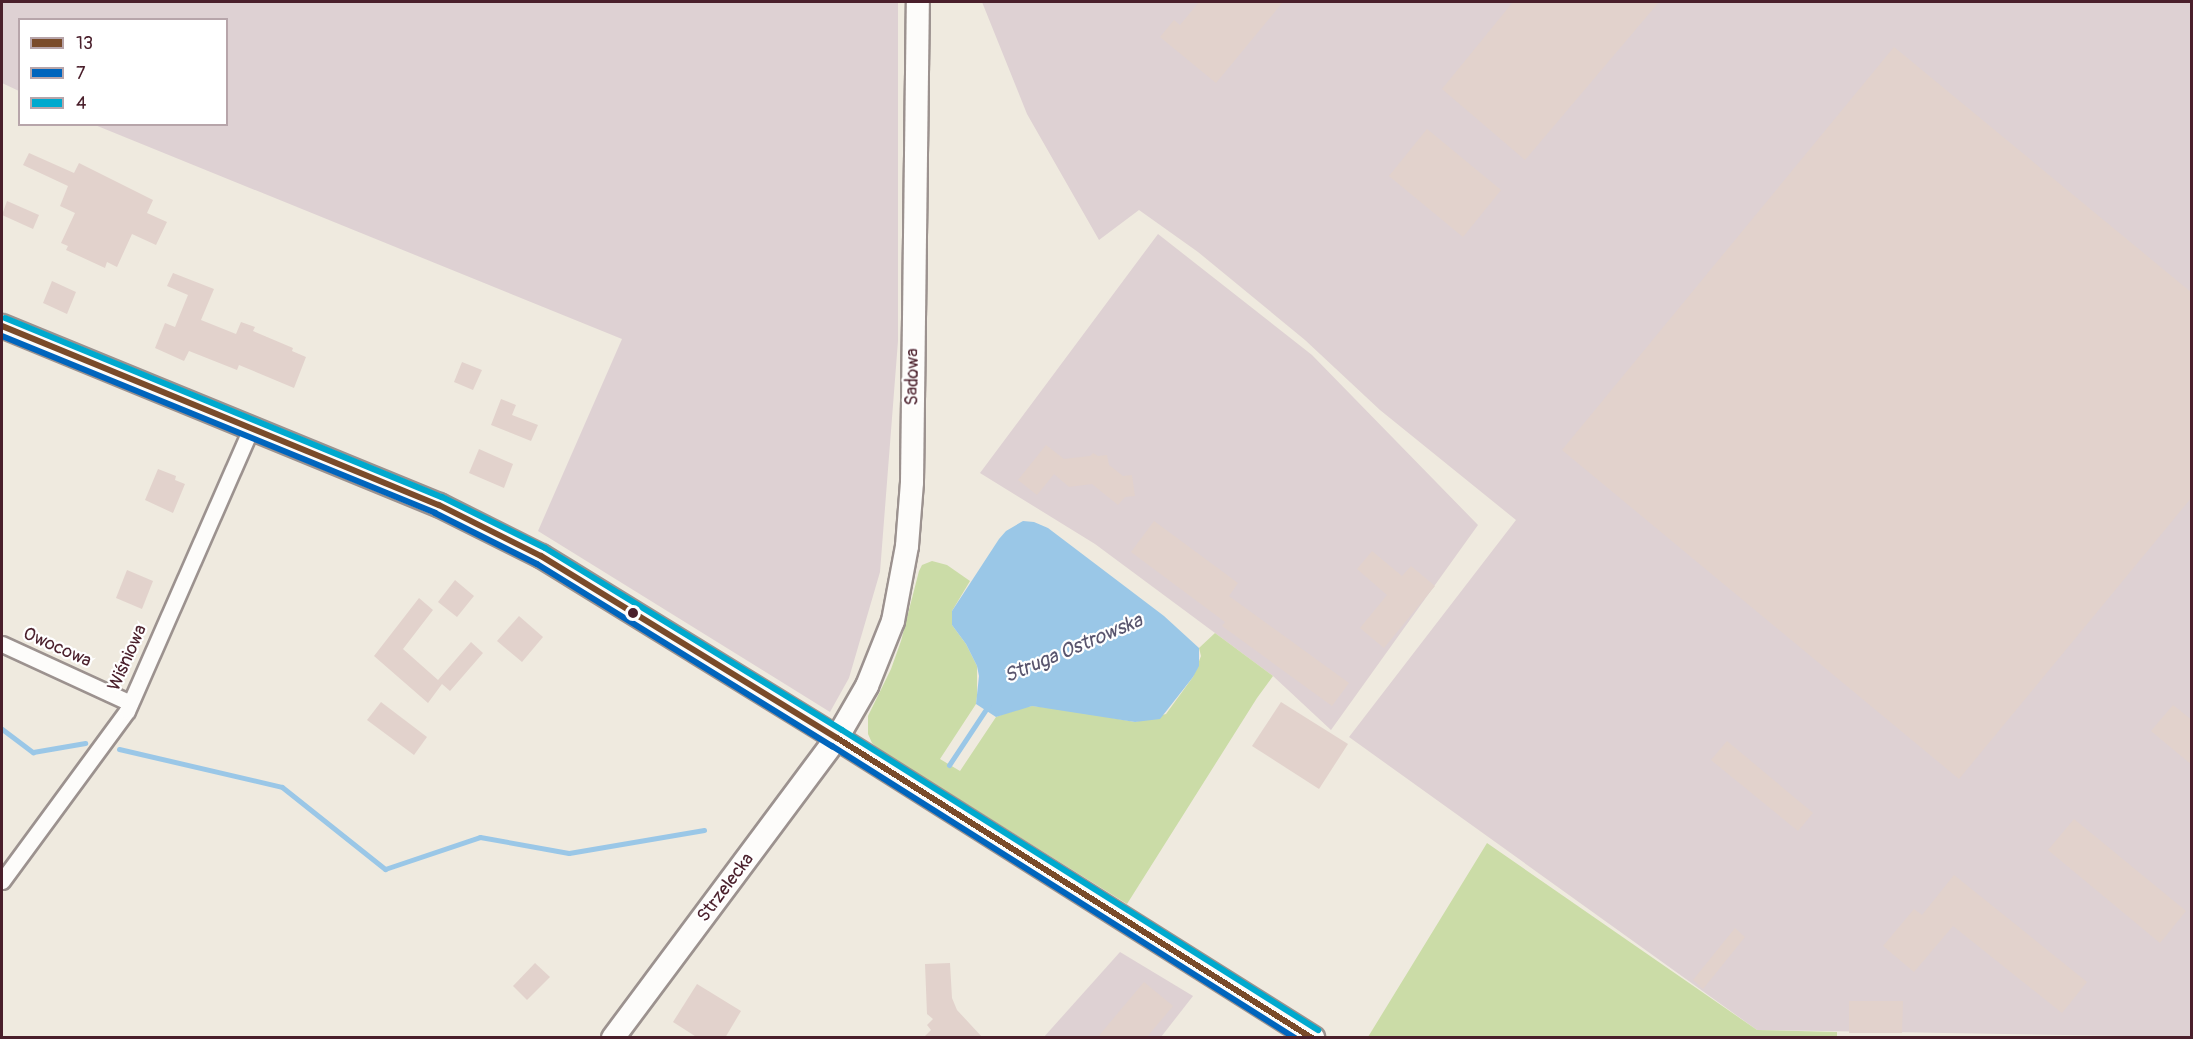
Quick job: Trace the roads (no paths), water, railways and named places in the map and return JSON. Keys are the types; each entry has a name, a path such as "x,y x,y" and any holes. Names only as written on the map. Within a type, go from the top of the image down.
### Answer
{"street":[{"name":"Sadowa","path":"837,738 867,686 889,631 898,600 907,546 912,482 918,2"},
{"path":"2,326 439,506 541,556 837,738 1313,1038"},
{"name":"Wiśniowa","path":"2,881 130,703 250,428"},
{"name":"Owocowa","path":"2,644 130,703"},
{"name":"Strzelecka","path":"613,1038 837,738"}],"water":[{"path":"1023,521 1034,522 1048,528 1164,616 1199,648 1199,666 1193,677 1160,719 1135,722 1032,706 996,717 976,704 979,676 977,666 966,644 952,625 952,611 999,539 1006,531"}],"waterway":[{"name":"Struga Ostrowska","path":"949,765 988,706"},
{"path":"2,729 33,752 85,743"},
{"path":"119,749 282,787 385,869 480,837 569,853 704,830"}]}
